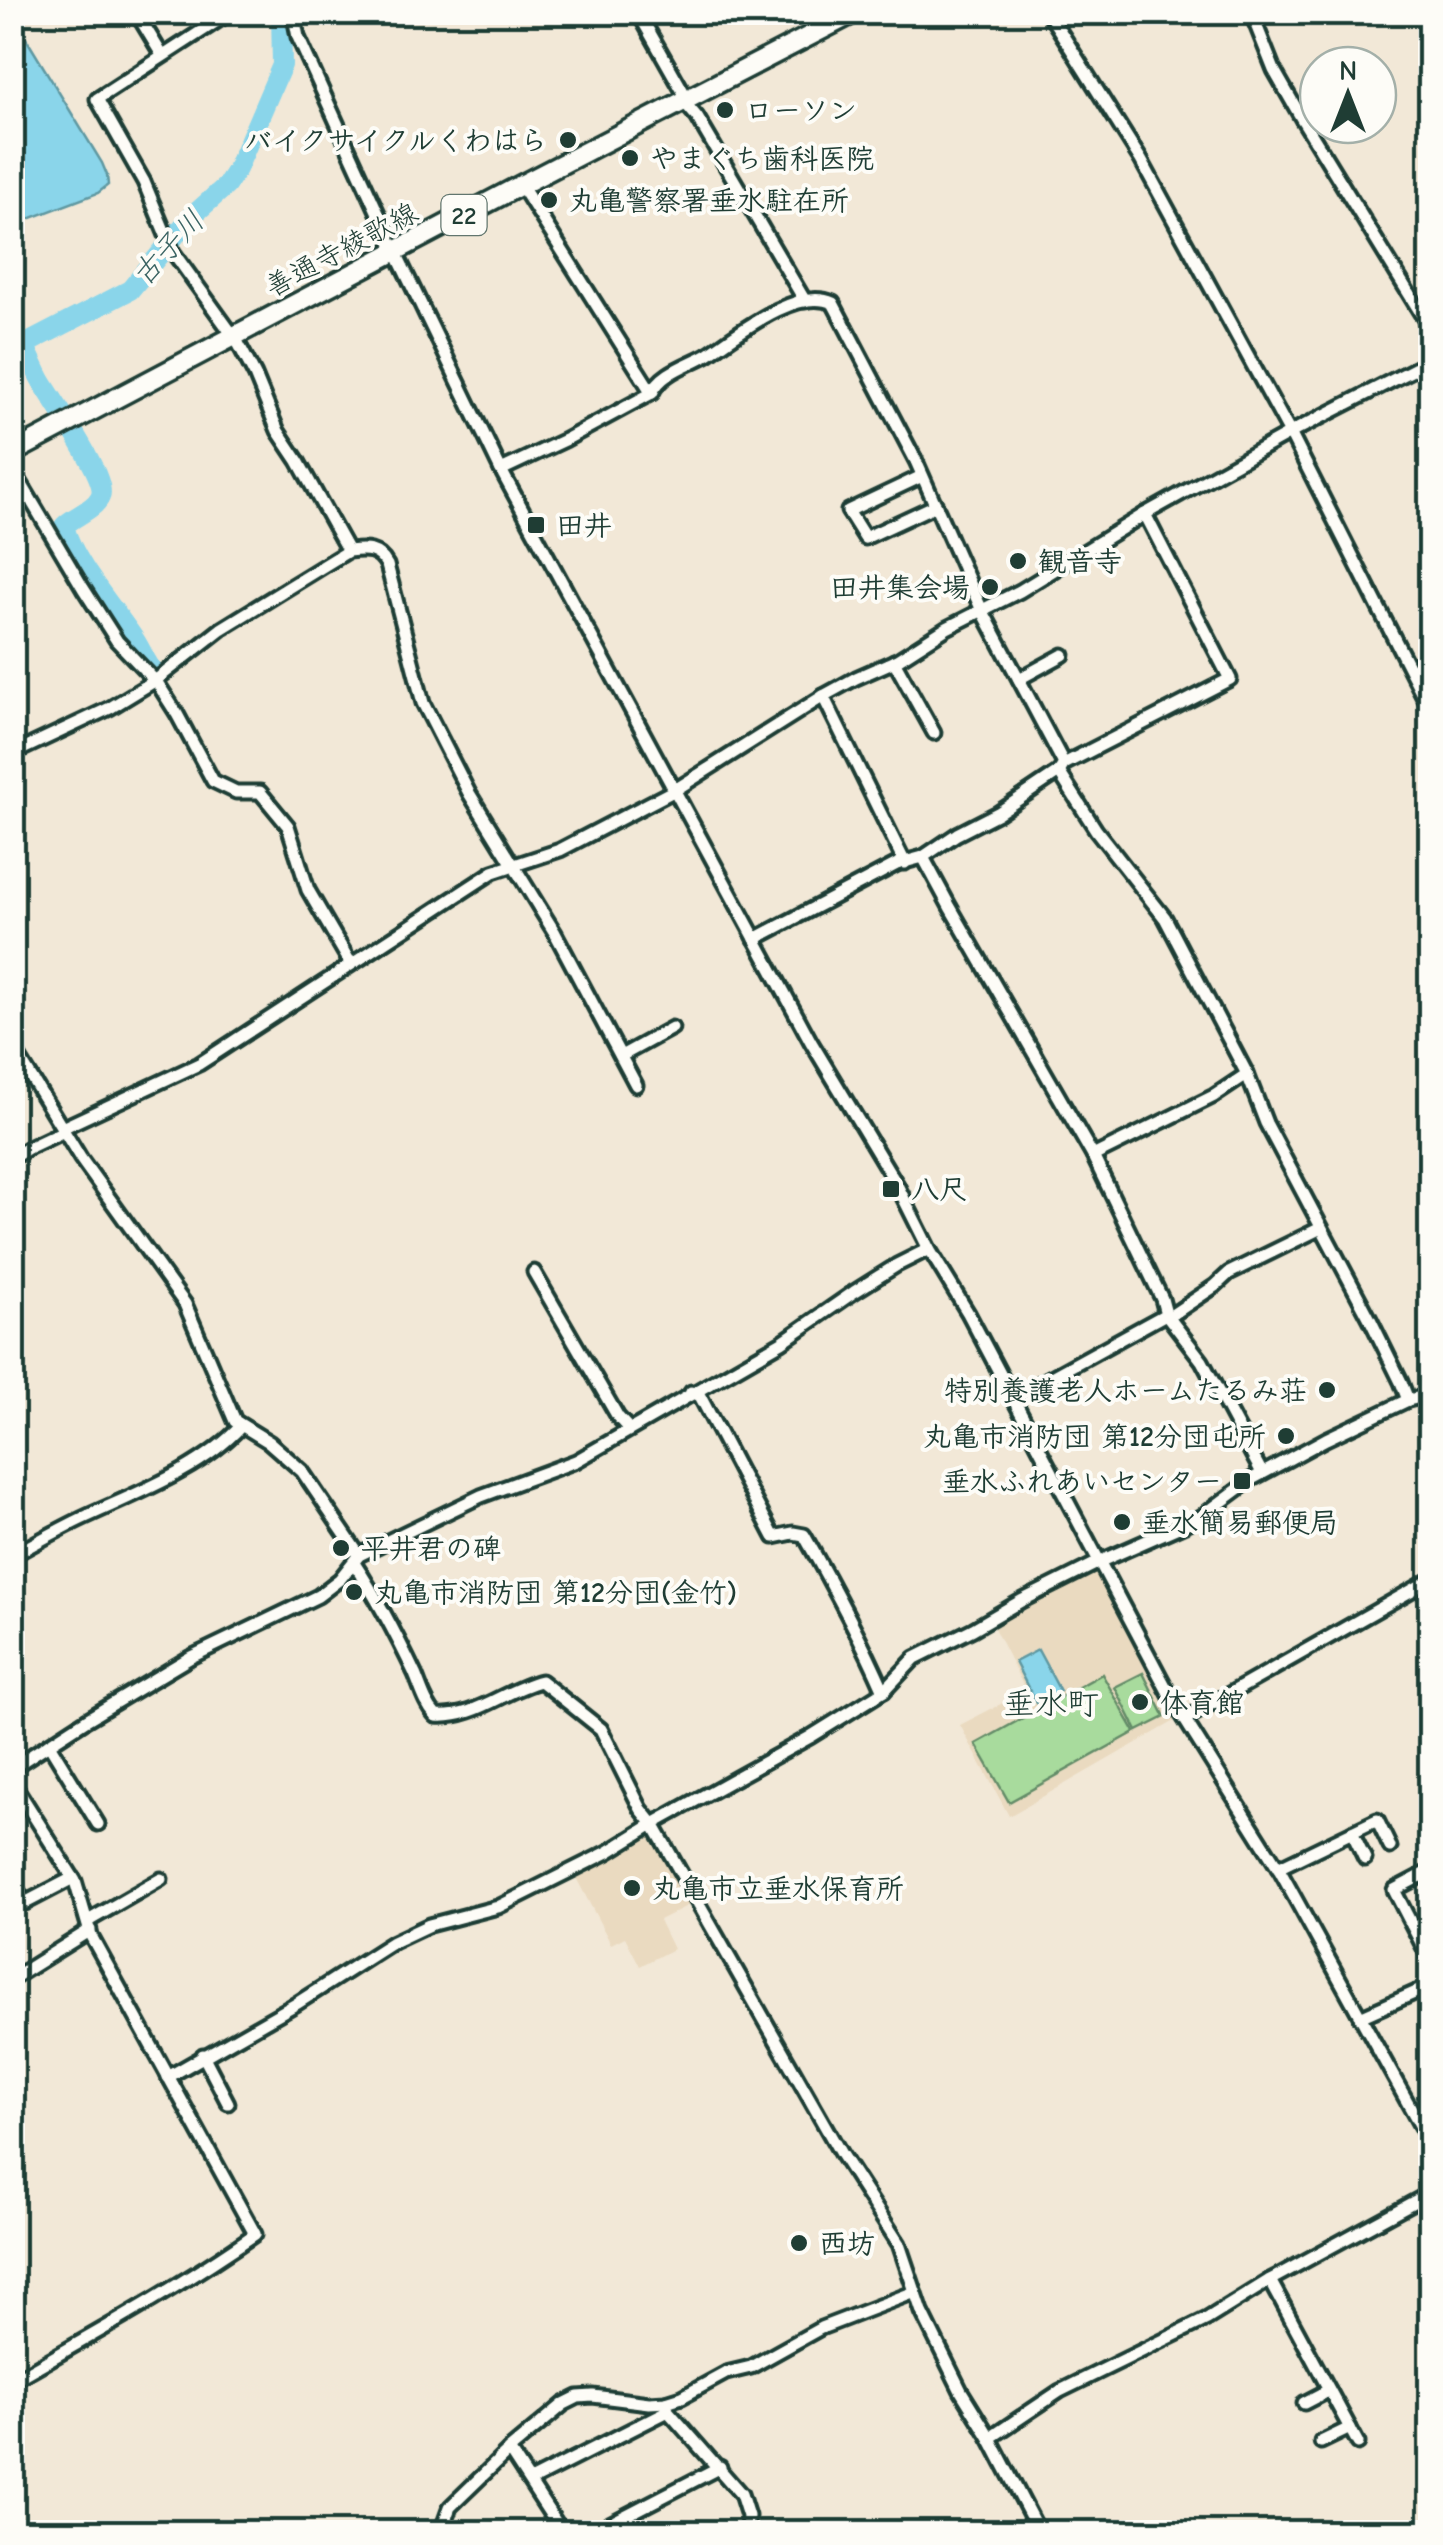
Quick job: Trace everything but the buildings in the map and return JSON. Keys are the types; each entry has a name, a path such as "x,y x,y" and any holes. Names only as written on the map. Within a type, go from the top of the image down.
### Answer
{"main road":[{"name":"善通寺綾歌線","path":"12,454 856,12"}],"street":[{"path":"136,12 162,56"},
{"path":"231,12 97,99 144,182 173,252 234,336 278,431 348,552"},
{"path":"294,12 298,36 501,470 826,1070 897,1185 968,1313 1184,1719 1278,1868 1430,2142"},
{"path":"638,12 685,95 684,103 697,117 806,301"},
{"path":"1048,12 1142,160 1290,433 1430,709"},
{"path":"1250,12 1274,70 1430,328"},
{"path":"521,186 652,394"},
{"path":"501,470 652,394 655,386 670,374 757,320 806,301 833,303 922,476 983,611 1062,768 1096,830 1166,918 1408,1400"},
{"path":"12,1158 199,1064 493,872 560,850 675,790 823,696 1020,591 1290,433 1430,361"},
{"path":"12,468 118,641 156,680 213,781 236,792 260,792 288,826 308,890 351,964"},
{"path":"922,476 848,511 865,538 936,505"},
{"path":"756,938 897,864 923,857 998,813 1062,768 1230,679 1146,514"},
{"path":"12,754 110,708 156,680 221,629 348,552 380,554 387,565 422,703 469,793 556,933 636,1085"},
{"path":"1020,679 1063,655"},
{"path":"894,661 934,733"},
{"path":"1411,670 1430,662"},
{"path":"823,696 904,862"},
{"path":"923,857 1093,1156 1162,1298 1167,1316 1202,1361 1262,1474"},
{"path":"621,1056 672,1028"},
{"path":"12,1046 63,1130 185,1304 235,1420 302,1471 356,1559 429,1708 436,1716 451,1717 541,1682 601,1729 640,1809 653,1824 841,2154 899,2244 922,2312 1038,2532"},
{"path":"1093,1156 1214,1096 1247,1074"},
{"path":"1013,1398 1167,1316 1229,1273 1322,1228"},
{"path":"12,1768 191,1657 318,1596 340,1579 356,1559 481,1496 576,1460 782,1342 854,1292 930,1249"},
{"path":"534,1272 618,1417 629,1429"},
{"path":"691,1392 700,1396 774,1537 804,1535 861,1638 884,1690"},
{"path":"168,2077 296,2004 392,1942 429,1925 498,1907 608,1852 810,1737 884,1690 916,1658 1100,1561 1201,1516 1262,1474 1326,1439 1408,1400 1430,1395"},
{"path":"12,1556 77,1520 146,1489 224,1444 241,1426"},
{"path":"1184,1719 1430,1580"},
{"path":"49,1744 98,1824"},
{"path":"12,1781 73,1878 89,1925 255,2234 120,2320 12,2381"},
{"path":"1278,1868 1377,1820 1390,1847"},
{"path":"1352,1832 1365,1860"},
{"path":"1430,1871 1394,1890 1430,1960"},
{"path":"12,1881 26,1903 73,1878"},
{"path":"12,1978 161,1879"},
{"path":"1360,2017 1430,1986"},
{"path":"203,2056 228,2103"},
{"path":"990,2438 1060,2391 1207,2318 1430,2193"},
{"path":"1270,2280 1358,2443"},
{"path":"530,2480 726,2373 751,2367 821,2328 915,2292"},
{"path":"1283,2337 1296,2330"},
{"path":"1304,2403 1329,2390"},
{"path":"441,2532 450,2507 509,2450 564,2404 592,2396 667,2407 742,2494 748,2516 747,2532"},
{"path":"1322,2442 1350,2428"},
{"path":"509,2450 562,2532"},
{"path":"594,2532 720,2467"}],"shaded area":[{"path":"1103,1568 1180,1718 1009,1816 960,1725 1026,1691 992,1624"},
{"name":"丸亀市立垂水保育所","path":"653,1831 691,1904 659,1920 673,1949 640,1966 625,1937 611,1944 573,1872"}],"green space":[{"name":"体育館","path":"1143,1673 1165,1717 1137,1731 1115,1687"},
{"path":"1102,1674 1135,1732 1009,1802 976,1744"}],"water":[{"path":"13,17 102,163 108,185 98,193 13,225"},
{"path":"1038,1650 1060,1691 1036,1703 1015,1662"}],"waterway":[{"name":"古子川","path":"156,674 69,540 64,526 97,502 100,488 88,458 24,345 130,290 190,218 226,186 282,65 281,12"}],"place":[{"name":"ローソン","path":"725,110"},
{"name":"バイクサイクルくわはら","path":"568,140"},
{"name":"やまぐち歯科医院","path":"630,158"},
{"name":"丸亀警察署垂水駐在所","path":"549,200"},
{"name":"田井","path":"536,525"},
{"name":"観音寺","path":"1018,561"},
{"name":"田井集会場","path":"990,587"},
{"name":"八尺","path":"891,1189"},
{"name":"特別養護老人ホームたるみ荘","path":"1327,1390"},
{"name":"丸亀市消防団 第12分団屯所","path":"1286,1436"},
{"name":"垂水ふれあいセンター","path":"1242,1481"},
{"name":"垂水簡易郵便局","path":"1122,1522"},
{"name":"平井君の碑","path":"341,1548"},
{"name":"丸亀市消防団 第12分団(金竹)","path":"354,1592"},
{"name":"体育館","path":"1140,1702"},
{"name":"丸亀市立垂水保育所","path":"632,1888"},
{"name":"西坊","path":"799,2243"}],"district":[{"name":"垂水町","path":"1051,1703"}]}
